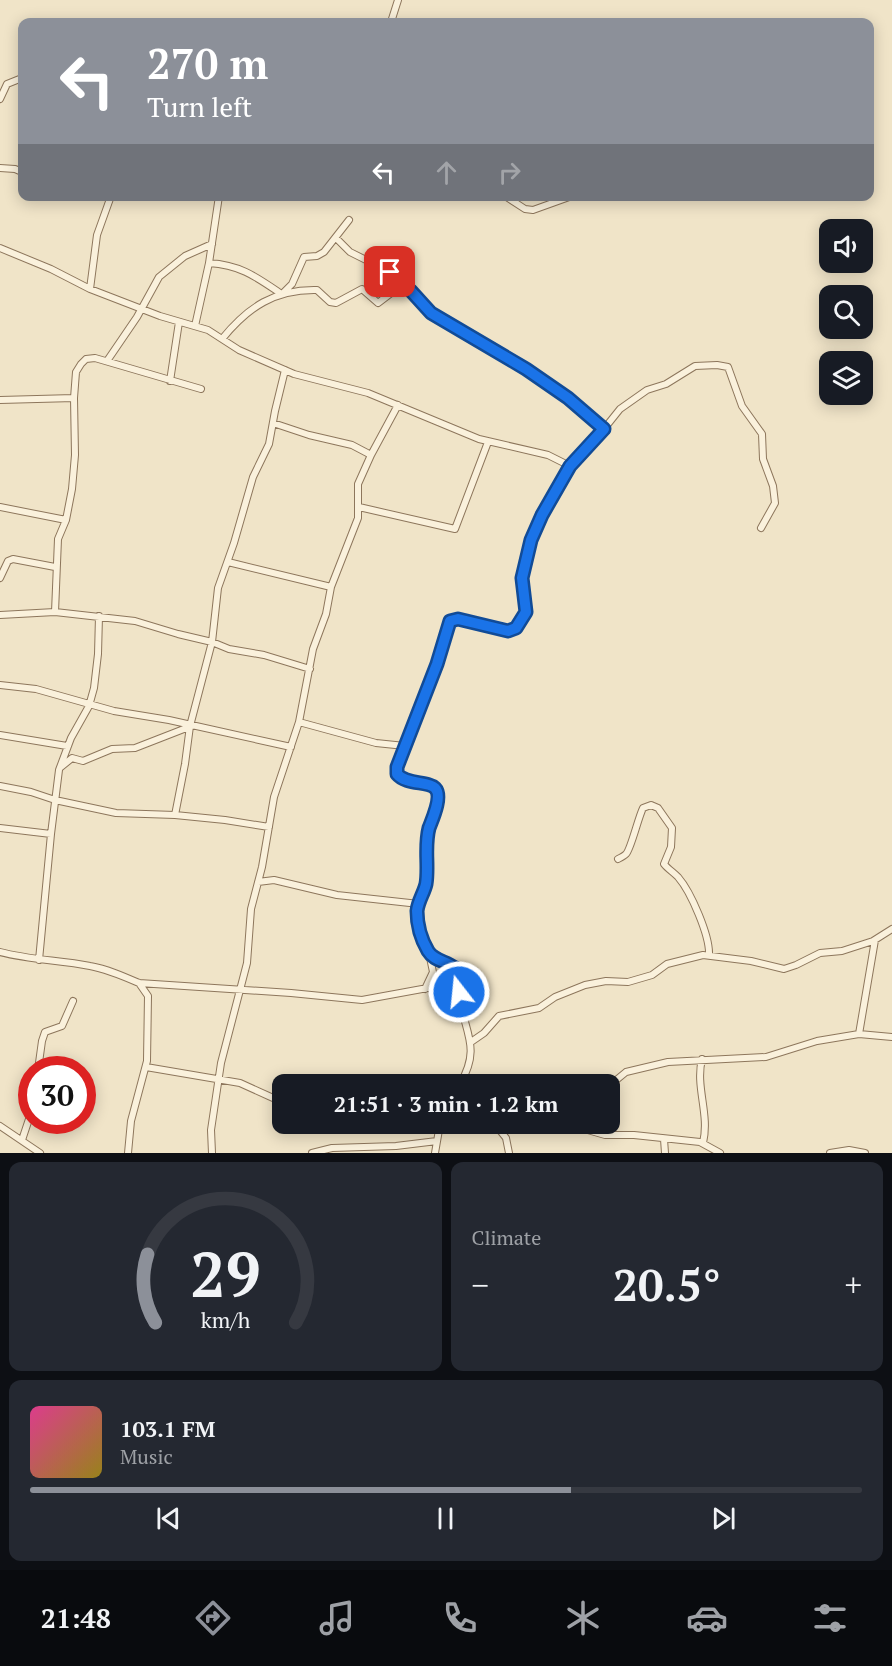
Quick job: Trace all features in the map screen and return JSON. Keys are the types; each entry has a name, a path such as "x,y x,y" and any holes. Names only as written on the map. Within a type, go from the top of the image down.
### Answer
{"street":[{"path":"392,18 398,0"},
{"path":"0,99 7,84 18,80"},
{"path":"0,168 18,170"},
{"path":"90,290 97,235 109,201"},
{"path":"195,326 209,263 218,201"},
{"path":"513,201 525,209 533,210 558,201"},
{"path":"222,339 237,321 282,293 292,284 304,257 320,254 350,220"},
{"path":"336,238 350,252 378,265 403,284 431,313 526,369 568,398 604,429"},
{"path":"107,361 164,271 185,256 212,244"},
{"path":"0,248 51,269 90,290 195,326 239,350 285,370 312,380 368,393 488,441 548,455 570,466"},
{"path":"209,263 226,264 246,270 282,293 317,290 330,302 336,303 362,289 379,303 403,284"},
{"path":"171,381 179,322"},
{"path":"55,612 58,539 71,498 75,455 74,398 76,372 81,364 91,358 107,361 201,389"},
{"path":"425,989 432,972 429,952 419,928 419,904 426,886 428,837 438,797 436,788 402,779 397,774 397,767 437,664 450,621 458,619 512,631 524,616 527,608 522,578 531,540 542,515 570,466 620,409 647,390 666,384 690,368 717,364 728,367 742,406 762,435 763,459 773,486 775,503 761,528"},
{"path":"175,814 185,764 189,727 212,642 218,588 253,477 269,444 285,370"},
{"path":"0,400 74,398"},
{"path":"212,1153 211,1130 221,1063 247,963 251,909 277,784 298,722 313,649 326,614 331,587 355,528 359,507 358,484 370,455 398,405"},
{"path":"273,423 352,446 370,455"},
{"path":"359,507 455,530 488,441"},
{"path":"0,507 66,519"},
{"path":"0,578 8,561 13,559 56,567"},
{"path":"228,562 331,587"},
{"path":"0,615 55,612 135,621 212,642 229,649 264,655 310,669"},
{"path":"39,960 59,770 67,746 89,706 96,672 99,616"},
{"path":"0,685 36,689 89,706 189,727 257,738 270,744 291,747"},
{"path":"298,722 376,743 405,746"},
{"path":"59,770 72,758 83,761 112,749 144,746 189,727"},
{"path":"0,735 67,746"},
{"path":"0,786 31,792 55,801 116,813 175,814 269,827"},
{"path":"618,859 626,854 630,846 643,808 651,805 658,808 672,828 671,847 664,864 685,889 706,934 709,955"},
{"path":"0,828 51,834"},
{"path":"258,882 274,880 337,895 419,904"},
{"path":"471,1042 484,1034 499,1017 539,1008 576,987 598,982 628,982 652,975 667,964 697,955 751,961 784,969 820,953 842,951 875,940 892,929"},
{"path":"859,1034 875,940"},
{"path":"0,952 39,960 89,966 122,975 139,983 362,1000 425,989 439,984 455,968"},
{"path":"429,952 433,957 455,968"},
{"path":"455,968 462,1010 471,1042 470,1062 465,1074"},
{"path":"128,1153 131,1120 146,1067 148,996 139,983"},
{"path":"40,1056 45,1032 62,1026 74,1000"},
{"path":"620,1077 626,1072 668,1062 766,1057 817,1041 859,1034 892,1037"},
{"path":"702,1059 699,1072 706,1126 703,1143"},
{"path":"146,1067 240,1083 272,1097"},
{"path":"0,1126 40,1153"},
{"path":"22,1140 24,1134"},
{"path":"435,1153 438,1134"},
{"path":"503,1134 506,1138 509,1153"},
{"path":"602,1134 688,1140 703,1143 720,1153"},
{"path":"664,1139 665,1153"},
{"path":"312,1153 332,1148 396,1146 437,1141"},
{"path":"830,1153 849,1150 865,1153"}],"route":[{"path":"390,272 431,313 526,369 568,398 604,429 570,466 536,527 523,571 522,583 527,608 516,628 508,631 458,619 450,621 437,664 397,767 397,774 402,779 436,788 438,797 427,846 426,886 417,909 419,928 433,957 455,968 459,992"}]}
